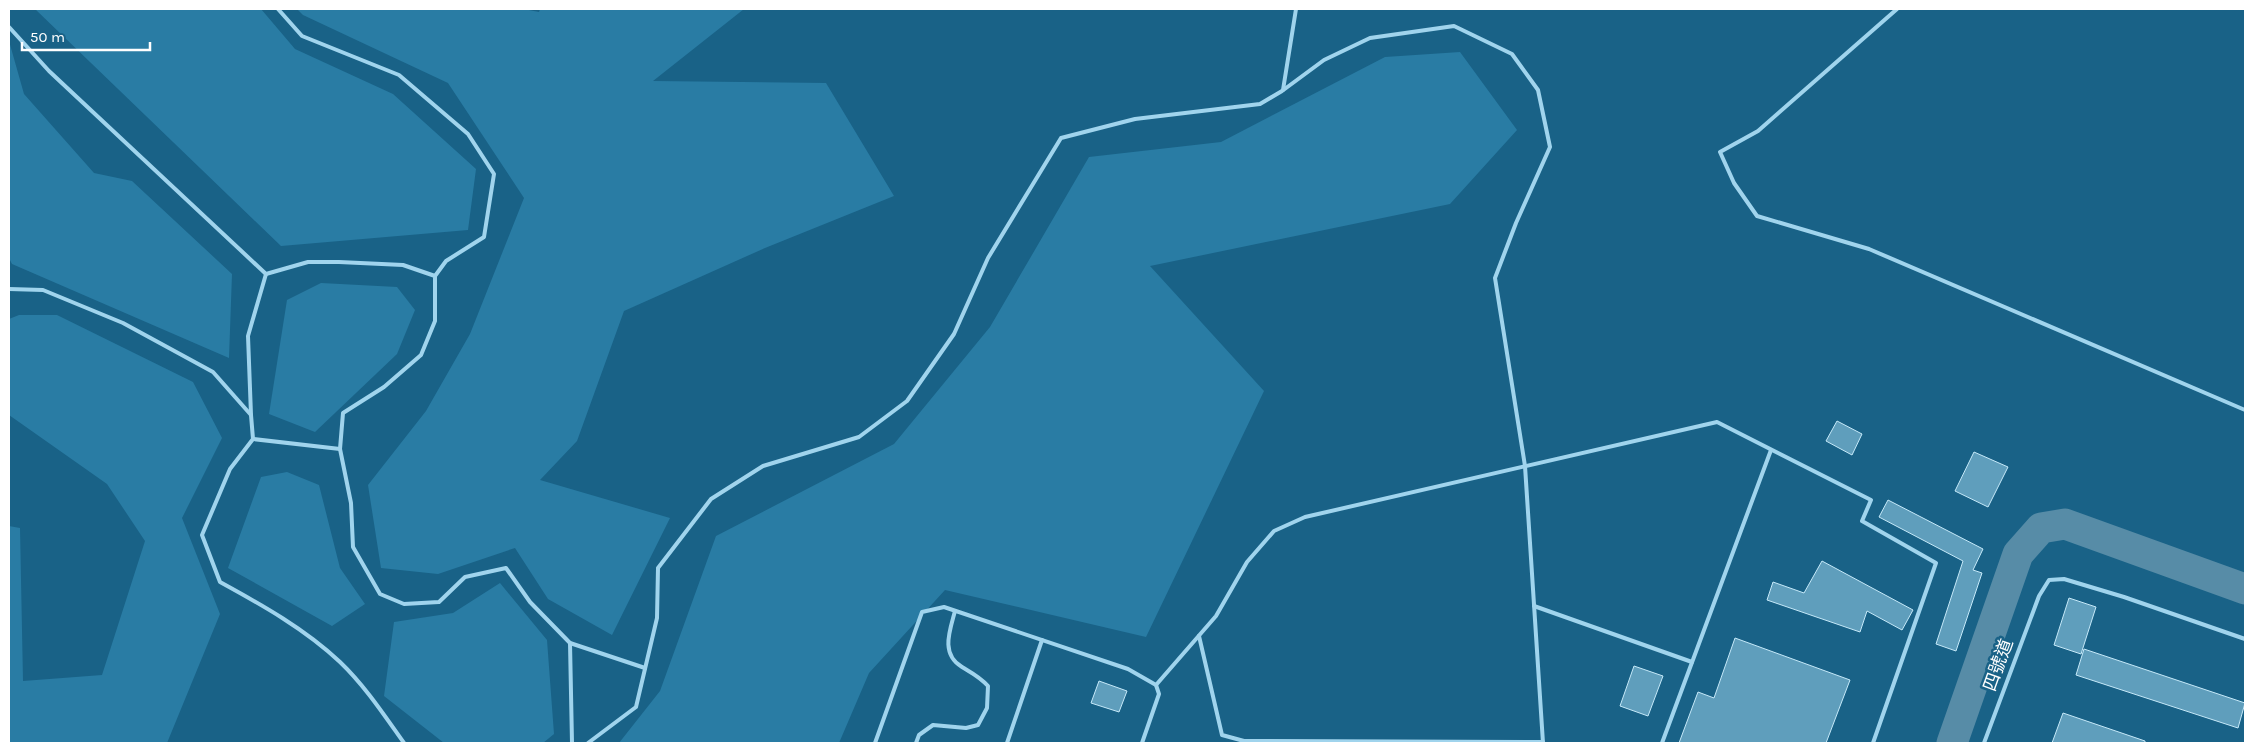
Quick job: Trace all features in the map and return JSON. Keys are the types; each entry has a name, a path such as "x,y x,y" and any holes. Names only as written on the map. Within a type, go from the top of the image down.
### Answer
{"lane":[{"path":"278,9 302,36 399,76 468,134 494,174 484,237 446,261 435,276 435,321 421,355 384,388 343,412 340,449 351,503 353,547 380,594 404,604 439,602 465,577 506,568 530,602 570,643 645,668"},
{"path":"1282,91 1296,9"},
{"path":"1897,9 1758,131 1720,152 1734,184 1757,216 1869,249 2245,410"},
{"path":"588,743 636,707 657,618 658,568 711,499 763,466 859,437 907,401 954,334 988,258 1061,138 1134,119 1260,104 1282,91 1324,60 1370,38 1454,26 1512,54 1538,90 1550,147 1516,223 1495,278 1524,466 1543,743 1244,741 1222,735 1199,636"},
{"path":"9,27 56,78 266,274"},
{"path":"266,274 308,262 339,262 403,264 435,276"},
{"path":"266,274 248,336 253,440 230,469 202,535 220,582 279,614 340,662 376,704 404,743"},
{"path":"9,289 42,290 124,323 213,372 251,415"},
{"path":"1156,685 1216,616 1247,562 1274,532 1305,517 1716,422 1871,500 1862,521 1936,562 1873,743"},
{"path":"253,440 340,449"},
{"path":"1662,743 1771,450"},
{"name":"四號道","path":"1984,743 2038,596 2049,580 2064,579 2124,597 2245,639"},
{"path":"1534,606 1692,662"},
{"path":"875,743 922,612 944,607 1128,669 1156,685 1160,694 1142,743"},
{"path":"916,743 919,735 932,725 966,728 978,725 987,708 988,686 980,677 960,666 950,656 947,640 955,611"},
{"path":"1007,743 1042,640"},
{"path":"570,643 572,743"}],"shaded area":[{"path":"35,9 261,9 295,49 393,94 476,169 468,230 281,246"},
{"path":"297,9 524,9 539,12 540,9 744,9 653,81 826,83 894,196 765,248 624,311 577,441 540,480 670,518 612,635 548,599 515,548 438,574 381,568 368,485 426,411 470,334 524,198 448,83 303,15"},
{"path":"9,41 24,94 94,173 132,181 232,274 229,358 12,264 9,258"},
{"path":"1460,52 1517,130 1450,204 1150,266 1264,391 1146,637 945,590 869,673 839,743 619,743 660,691 716,536 894,444 990,327 1089,157 1221,142 1385,57"},
{"path":"321,283 397,287 415,310 397,354 315,432 269,414 287,300"},
{"path":"19,315 57,315 193,382 222,438 182,518 220,614 167,743 9,743 9,526 20,528 23,681 102,675 145,541 107,484 9,415 9,319"},
{"path":"287,472 319,485 340,568 365,604 332,626 228,568 261,477"},
{"path":"500,583 547,640 554,734 543,743 444,743 384,696 394,622 453,613"}],"building":[{"path":"1837,421 1862,434 1852,455 1826,441"},
{"path":"1974,452 2008,467 1988,507 1955,491"},
{"path":"1888,500 1983,549 1973,570 1982,573 1956,651 1936,644 1963,561 1879,517"},
{"path":"1822,561 1913,610 1902,630 1867,611 1860,632 1767,600 1773,582 1804,593"},
{"path":"2069,598 2096,607 2081,654 2054,645"},
{"path":"1735,638 1850,680 1826,743 1679,743 1698,692 1714,698"},
{"path":"2084,649 2245,703 2238,728 2076,675"},
{"path":"1634,666 1663,676 1648,716 1620,706"},
{"path":"1099,681 1127,691 1119,712 1091,703"},
{"path":"2063,713 2145,741 2145,743 2052,743"}],"waterway":[{"path":"1952,743 2018,554 2041,528 2065,524 2245,589"}]}
